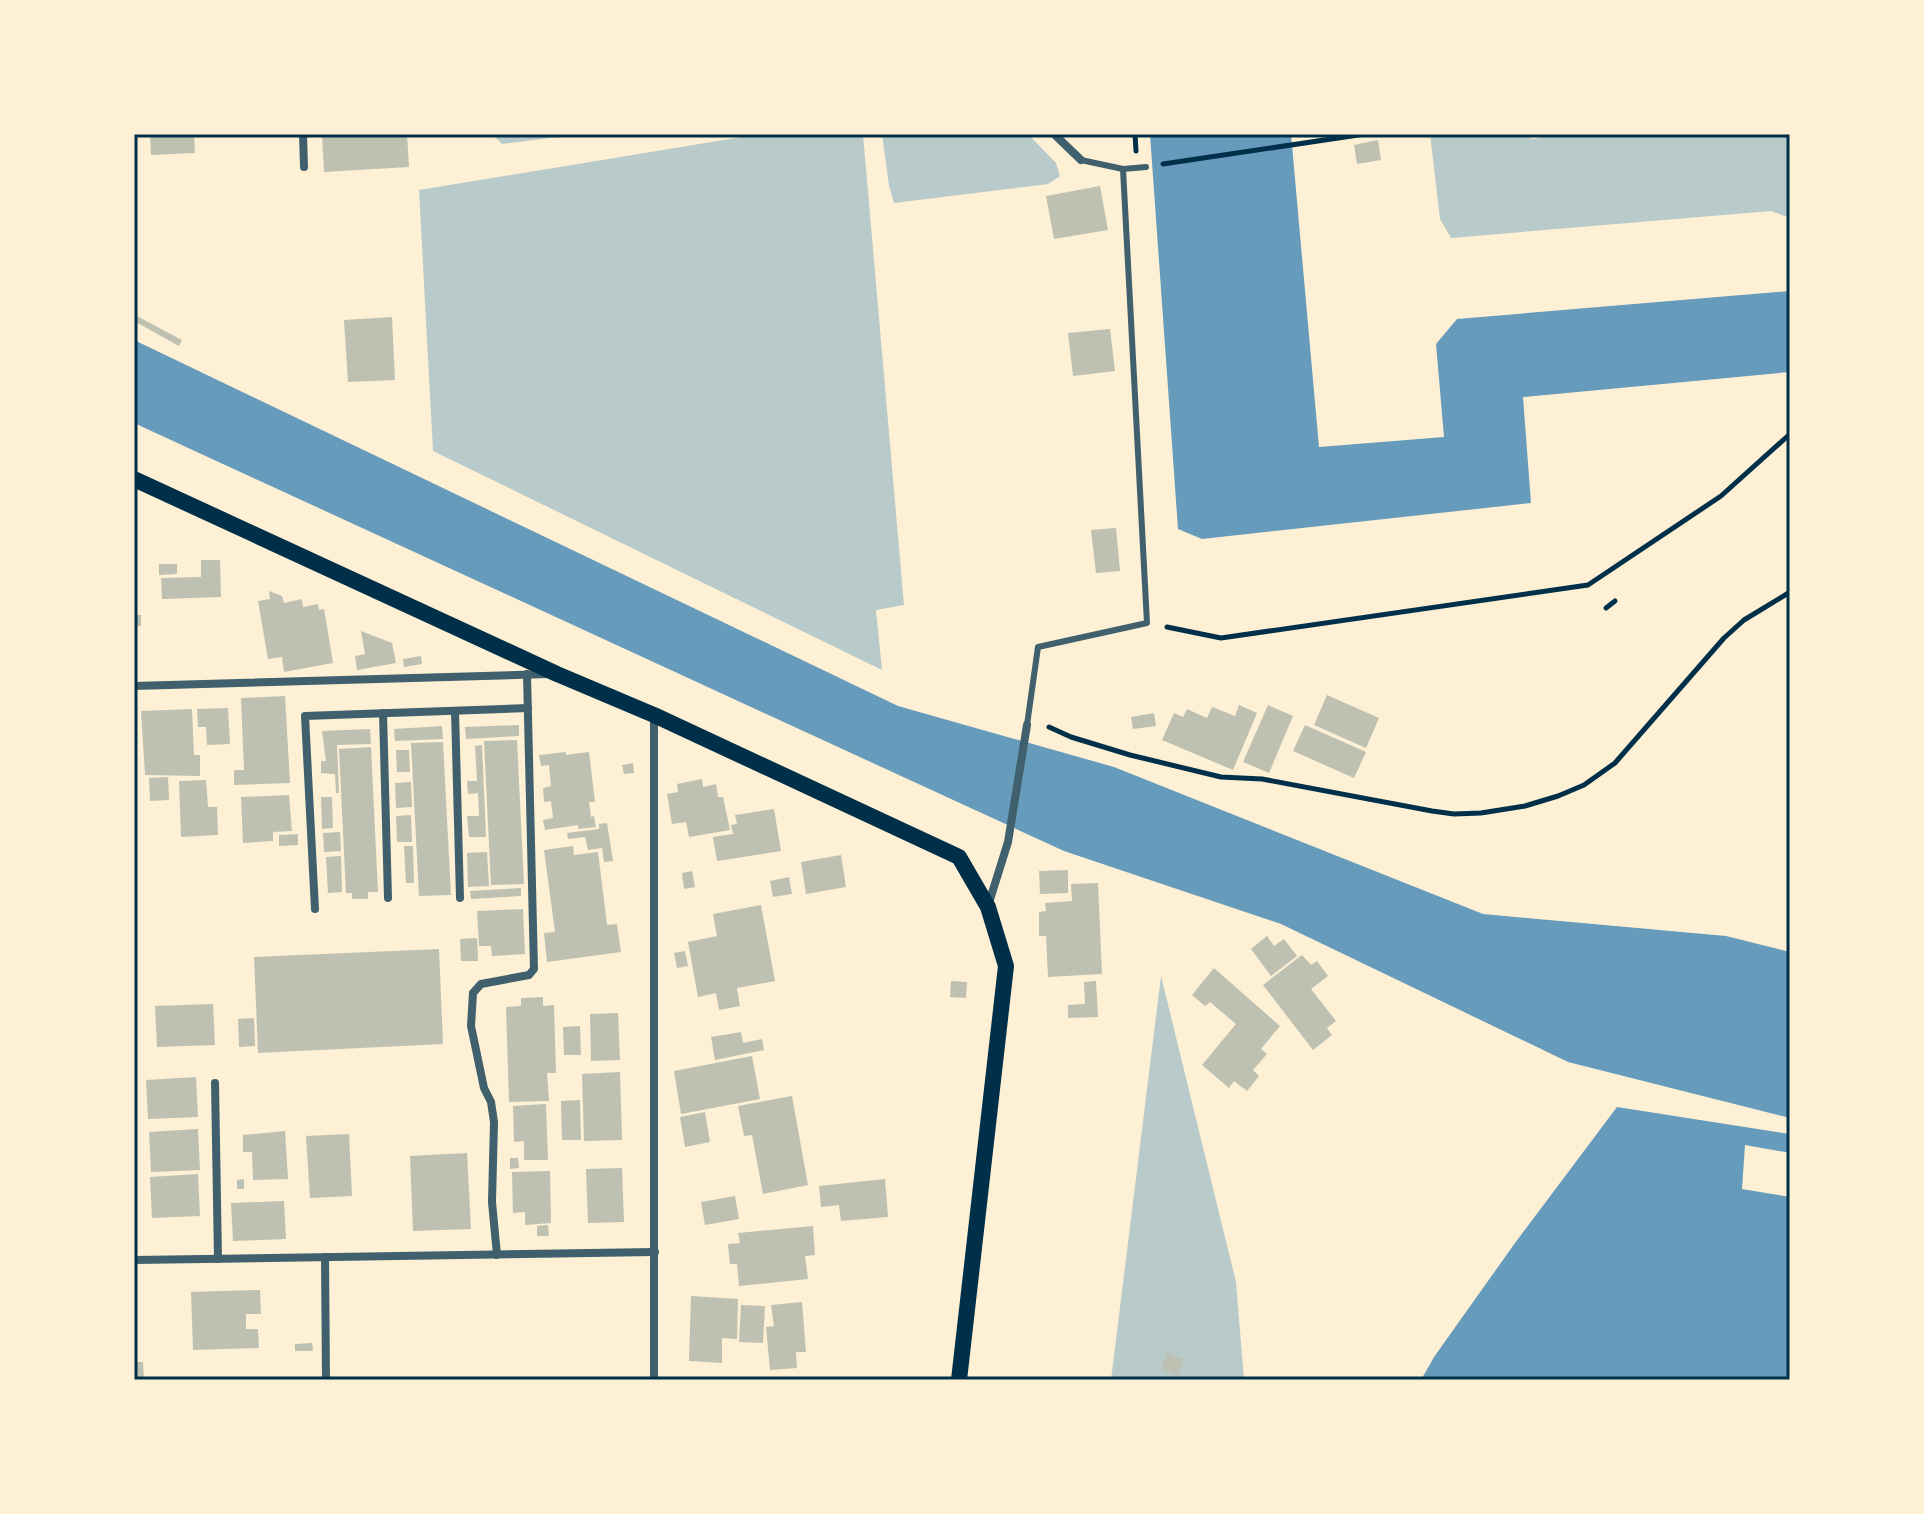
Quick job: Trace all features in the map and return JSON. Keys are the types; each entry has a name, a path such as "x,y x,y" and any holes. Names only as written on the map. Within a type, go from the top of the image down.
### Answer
{"main road":[{"path":"134,479 959,857 988,907 1006,966 959,1380"}],"street":[{"path":"303,134 304,167"},
{"path":"1054,134 1081,160"},
{"path":"497,1255 492,1202 494,1122 471,1026 473,993 481,984 529,975 534,969 527,674"},
{"path":"134,686 557,674"},
{"path":"315,909 305,716 528,708"},
{"path":"455,711 460,898"},
{"path":"383,713 388,898"},
{"path":"654,715 654,1380"},
{"path":"988,907 1008,842 1027,721"},
{"path":"215,1083 218,1259"},
{"path":"134,1260 655,1252"},
{"path":"325,1257 326,1380"}],"lane":[{"path":"1081,160 1123,169 1146,167"},
{"path":"1027,721 1038,647 1147,623 1123,169"}],"path":[{"path":"1146,167 1365,134"},
{"path":"1147,623 1221,638 1588,585 1721,496 1790,434"},
{"path":"1027,721 1085,741 1221,777 1262,779 1454,814 1525,806 1584,785 1615,763 1724,638 1744,620 1790,592"},
{"path":"1606,608 1615,601"}],"shaded area":[{"path":"492,134 582,134 502,144"},
{"path":"760,134 863,134 904,605 876,610 882,670 433,451 419,190"},
{"path":"882,134 1028,134 1056,163 1060,176 1048,184 894,203"},
{"path":"1430,134 1518,134 1533,139 1560,134 1790,134 1790,218 1771,211 1451,238 1440,219"},
{"path":"1161,976 1236,1282 1244,1380 1111,1380"}],"water":[{"path":"1150,134 1291,134 1319,447 1444,437 1436,344 1457,319 1790,291 1790,372 1523,397 1531,503 1202,539 1178,529"},
{"path":"134,340 898,706 1114,767 1483,914 1726,936 1790,952 1790,1118 1568,1062 1281,924 1064,851 134,423"},
{"path":"1617,1107 1790,1134 1790,1380 1421,1380 1515,1243"}],"pier":[{"path":"1745,1145 1790,1153 1790,1197 1742,1189"}],"building":[{"path":"150,134 194,134 195,153 151,155"},
{"path":"322,134 407,134 409,167 324,172"},
{"path":"1378,140 1381,160 1357,164 1354,145"},
{"path":"1100,186 1108,230 1054,239 1046,196"},
{"path":"135,315 182,340 179,346 134,321"},
{"path":"392,317 395,380 348,382 344,320"},
{"path":"1110,329 1115,371 1073,376 1068,333"},
{"path":"1116,528 1120,571 1096,573 1091,530"},
{"path":"201,560 220,560 221,597 162,599 161,578 201,577"},
{"path":"159,564 177,564 177,574 159,575"},
{"path":"269,591 282,596 284,603 302,599 303,607 318,604 319,610 324,609 333,663 284,672 282,657 268,659 258,601 270,599"},
{"path":"134,615 141,615 141,626 134,626"},
{"path":"361,631 392,643 396,663 357,670 355,656 365,654"},
{"path":"421,656 422,664 404,667 403,659"},
{"path":"1327,695 1379,718 1366,748 1314,725"},
{"path":"285,696 290,783 234,785 234,770 244,770 241,698"},
{"path":"1239,705 1257,713 1233,770 1162,740 1174,713 1183,717 1187,709 1207,718 1212,707 1235,716"},
{"path":"1268,705 1293,716 1269,773 1243,762"},
{"path":"228,708 230,744 207,745 206,727 198,727 197,709"},
{"path":"192,709 194,755 200,755 200,776 145,775 141,711"},
{"path":"1154,713 1156,726 1133,729 1131,717"},
{"path":"519,725 519,736 466,739 465,727"},
{"path":"1305,725 1366,752 1354,778 1293,751"},
{"path":"442,726 443,739 395,741 394,729"},
{"path":"370,729 371,744 337,745 339,793 336,793 335,774 321,773 321,761 326,761 322,731"},
{"path":"517,740 524,884 491,885 484,741"},
{"path":"443,742 451,895 419,896 411,743"},
{"path":"482,745 486,837 469,837 467,816 479,816 478,793 468,794 467,781 477,781 475,746"},
{"path":"371,747 378,892 368,892 368,899 352,899 352,893 346,893 339,749"},
{"path":"396,750 409,750 410,772 397,772"},
{"path":"566,752 566,755 589,752 595,802 589,802 596,827 578,829 578,825 545,830 543,820 553,818 551,801 544,802 543,788 551,786 549,765 541,766 539,755"},
{"path":"633,763 634,773 624,774 622,765"},
{"path":"168,777 169,800 150,801 149,778"},
{"path":"702,779 703,787 716,784 718,797 723,797 730,830 689,837 686,822 672,824 667,794 678,792 677,784"},
{"path":"206,780 208,807 217,807 218,835 181,837 179,781"},
{"path":"411,782 412,807 396,808 395,783"},
{"path":"289,795 292,831 273,832 273,841 243,843 241,797"},
{"path":"321,797 332,797 333,828 322,829"},
{"path":"774,809 781,851 717,861 713,837 733,834 731,825 737,824 735,815"},
{"path":"411,815 412,842 397,842 396,816"},
{"path":"607,823 613,861 604,862 602,848 588,850 585,837 568,839 567,833 599,829 599,824"},
{"path":"340,832 341,851 324,852 323,833"},
{"path":"298,834 298,845 279,846 279,835"},
{"path":"404,846 413,846 414,883 406,883"},
{"path":"573,846 574,855 598,852 607,925 617,924 621,952 547,962 544,933 555,932 544,850"},
{"path":"487,852 489,886 468,887 467,853"},
{"path":"841,855 846,887 806,894 801,862"},
{"path":"341,856 342,892 328,893 326,857"},
{"path":"1068,870 1068,893 1040,894 1039,871"},
{"path":"692,871 695,887 684,889 682,873"},
{"path":"789,877 792,894 773,897 770,881"},
{"path":"1098,883 1102,974 1048,977 1046,936 1039,936 1039,912 1046,911 1045,903 1072,901 1071,884"},
{"path":"521,888 521,896 471,899 470,891"},
{"path":"761,905 775,981 737,988 740,1006 719,1010 716,993 698,997 688,942 717,936 713,914"},
{"path":"523,909 525,954 492,956 491,946 479,946 477,911"},
{"path":"1267,936 1274,946 1284,939 1297,956 1271,976 1251,949"},
{"path":"477,938 478,961 461,961 460,939"},
{"path":"439,949 443,1044 258,1053 254,957"},
{"path":"685,951 688,966 677,968 674,953"},
{"path":"1302,955 1311,965 1317,961 1328,976 1311,989 1336,1021 1327,1028 1332,1035 1313,1050 1263,985"},
{"path":"1214,968 1280,1026 1261,1049 1267,1054 1253,1070 1259,1076 1247,1091 1234,1081 1229,1088 1202,1065 1236,1024 1210,1002 1205,1006 1192,995"},
{"path":"951,981 967,982 966,998 950,997"},
{"path":"1096,981 1098,1017 1068,1018 1068,1005 1085,1004 1084,982"},
{"path":"543,997 543,1006 554,1005 556,1073 547,1073 549,1101 509,1102 506,1007 521,1006 521,998"},
{"path":"213,1004 215,1045 157,1047 155,1006"},
{"path":"618,1013 620,1060 591,1061 590,1014"},
{"path":"254,1018 255,1046 239,1047 238,1019"},
{"path":"580,1026 581,1055 564,1055 563,1027"},
{"path":"741,1032 743,1043 762,1039 764,1050 715,1060 711,1037"},
{"path":"752,1056 760,1099 681,1114 674,1071"},
{"path":"620,1072 622,1140 584,1141 582,1074"},
{"path":"196,1077 198,1117 148,1119 146,1080"},
{"path":"792,1096 808,1185 763,1194 752,1135 744,1136 738,1106"},
{"path":"580,1100 581,1140 562,1140 561,1101"},
{"path":"546,1104 548,1160 524,1160 524,1141 514,1142 513,1106"},
{"path":"705,1112 710,1142 685,1147 680,1117"},
{"path":"198,1129 200,1170 151,1172 149,1132"},
{"path":"285,1131 288,1179 253,1180 252,1152 243,1152 243,1135"},
{"path":"349,1134 352,1196 310,1198 306,1136"},
{"path":"467,1153 471,1229 413,1231 410,1156"},
{"path":"510,1158 518,1158 519,1168 510,1169"},
{"path":"622,1168 624,1222 588,1223 586,1169"},
{"path":"550,1171 551,1223 525,1225 525,1212 513,1213 512,1172"},
{"path":"198,1174 200,1216 152,1218 150,1177"},
{"path":"244,1179 244,1189 237,1189 237,1180"},
{"path":"885,1179 888,1217 841,1221 839,1205 821,1207 819,1186"},
{"path":"735,1196 739,1219 705,1225 701,1202"},
{"path":"284,1201 286,1239 233,1241 231,1203"},
{"path":"548,1225 549,1236 537,1236 537,1226"},
{"path":"813,1226 815,1255 805,1256 808,1279 739,1286 737,1264 730,1264 728,1244 740,1243 738,1233"},
{"path":"260,1290 261,1314 246,1314 246,1329 258,1329 259,1348 193,1350 191,1292"},
{"path":"691,1296 738,1299 737,1339 722,1338 722,1363 689,1361"},
{"path":"802,1302 806,1352 796,1352 797,1368 770,1370 766,1327 774,1326 771,1305"},
{"path":"741,1305 765,1306 763,1343 739,1342"},
{"path":"312,1343 313,1351 295,1351 295,1344"},
{"path":"1167,1353 1184,1360 1178,1376 1161,1369"},
{"path":"134,1362 143,1362 144,1380 134,1380"}]}
